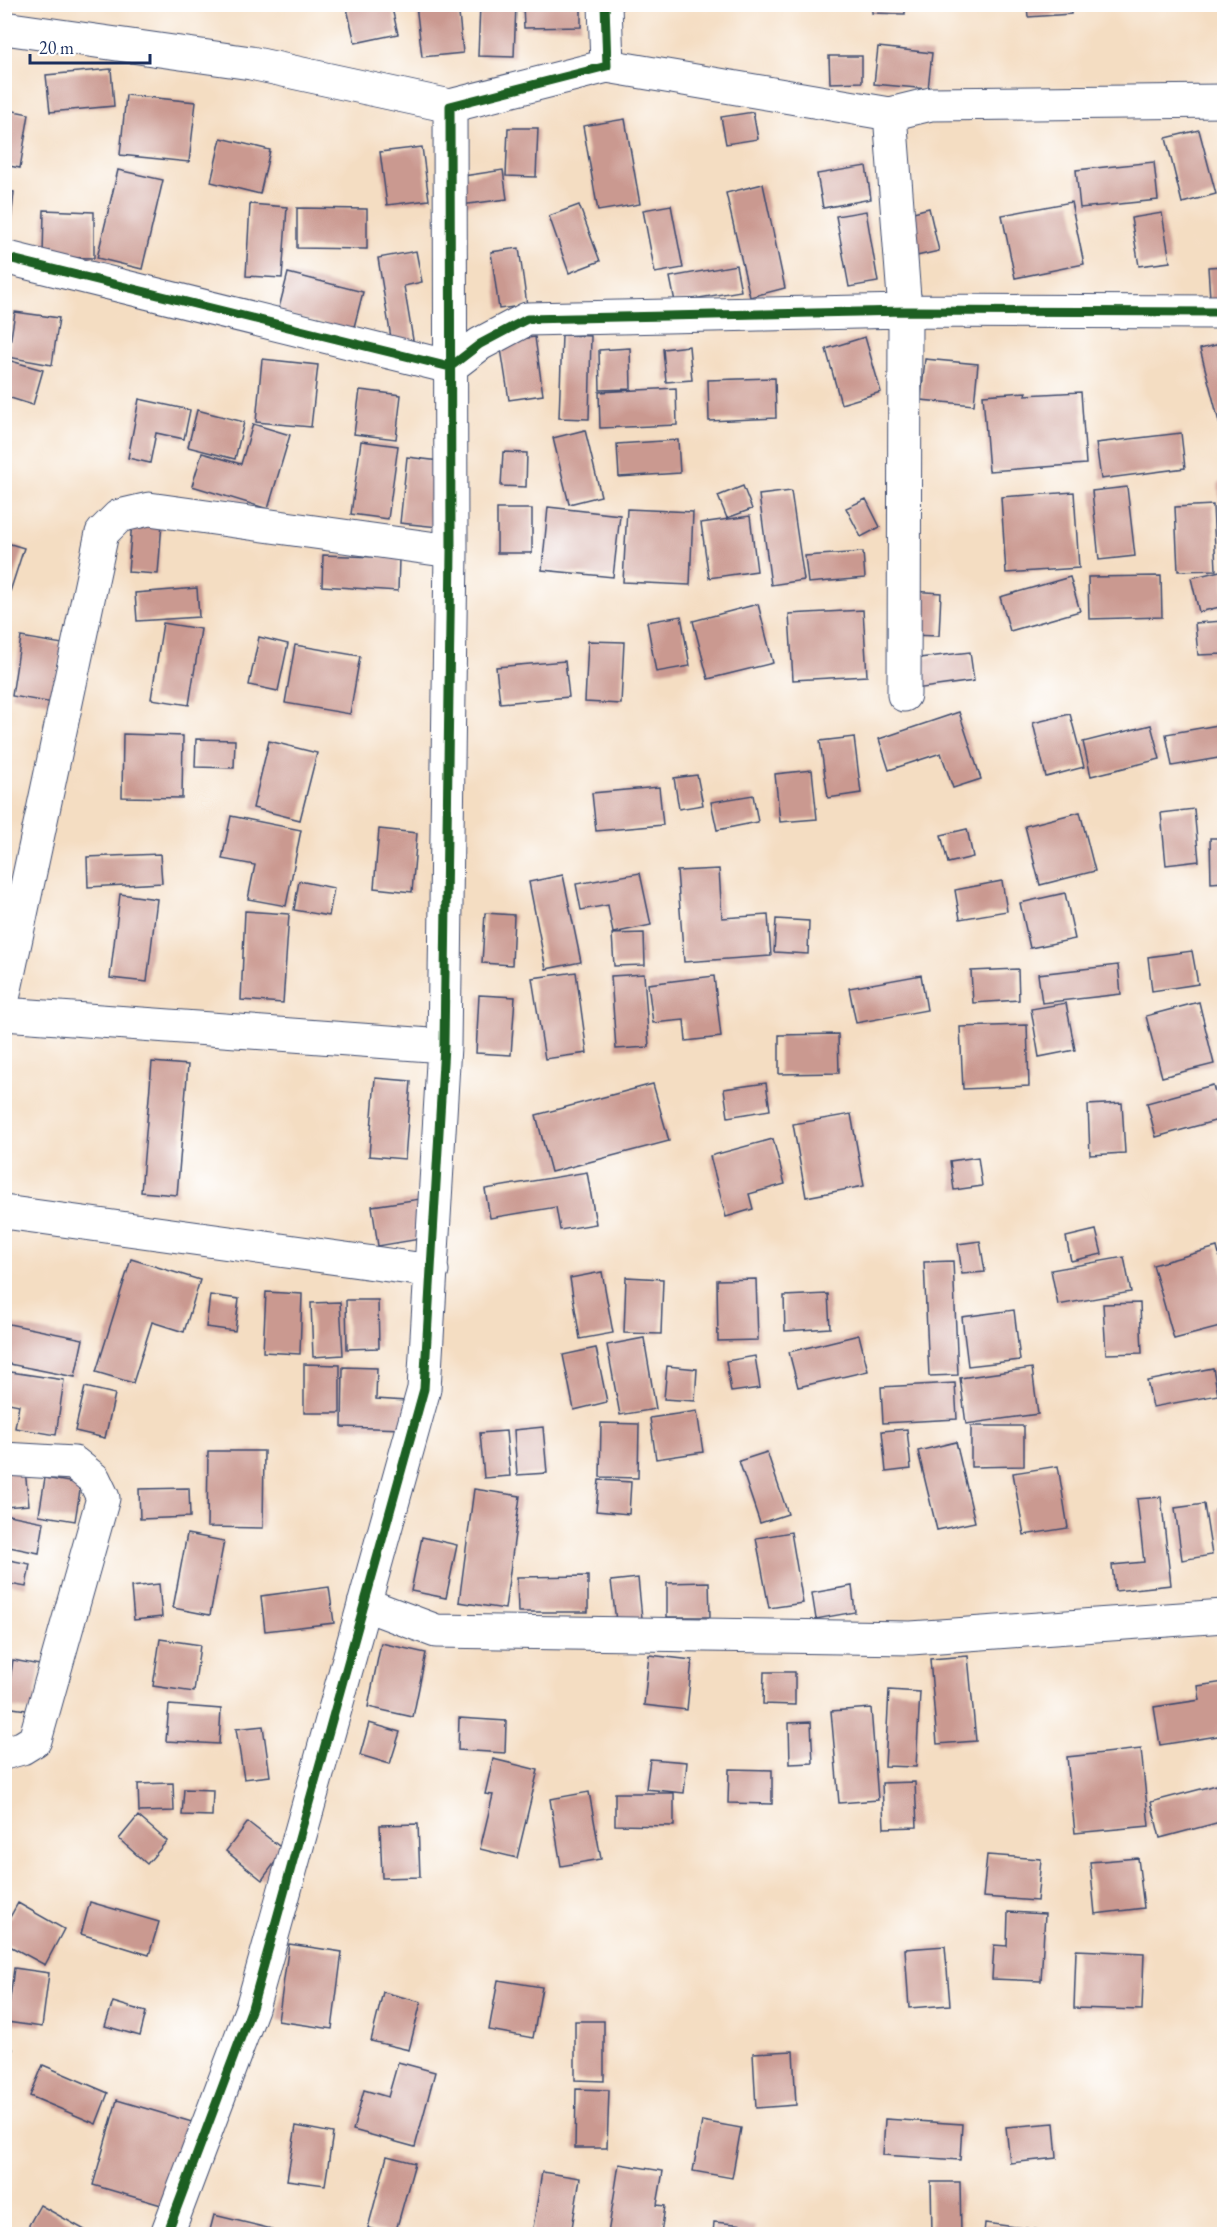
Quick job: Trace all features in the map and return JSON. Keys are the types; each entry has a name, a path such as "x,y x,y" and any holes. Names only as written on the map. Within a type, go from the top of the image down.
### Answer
{"street":[{"path":"605,4 607,66"},
{"path":"4,28 251,63 450,106 607,66 890,114 931,104 1224,101"},
{"path":"167,2235 252,2008 424,1389 444,1046 452,551 450,106"},
{"path":"890,114 905,311 904,695"},
{"path":"4,257 450,367"},
{"path":"450,367 480,344 527,319 905,311 1224,312"},
{"path":"4,994 102,533 119,516 149,509 452,551"},
{"path":"4,1014 444,1046"},
{"path":"4,1212 432,1271"},
{"path":"4,1459 74,1463 94,1479 102,1498 35,1740 22,1749 4,1753"},
{"path":"364,1604 436,1631 911,1638 1224,1616"}],"building":[{"path":"346,4 391,4 398,34 355,43"},
{"path":"416,4 458,4 463,53 422,57"},
{"path":"480,4 516,4 514,57 478,56"},
{"path":"523,4 581,4 581,27 524,28"},
{"path":"872,4 905,4 905,14 872,13"},
{"path":"1027,5 1071,5 1071,14 1028,17"},
{"path":"878,47 932,53 928,89 874,84"},
{"path":"829,56 862,56 862,82 830,83"},
{"path":"111,69 114,106 50,112 46,75"},
{"path":"126,95 196,102 189,162 120,155"},
{"path":"4,109 29,114 20,168 4,165"},
{"path":"753,112 758,139 726,144 721,117"},
{"path":"625,119 640,204 598,211 583,126"},
{"path":"508,128 538,128 536,177 506,176"},
{"path":"1199,130 1216,194 1182,203 1166,138"},
{"path":"221,138 270,150 260,194 211,182"},
{"path":"422,147 429,200 387,205 380,152"},
{"path":"1154,162 1158,200 1080,208 1076,170"},
{"path":"866,166 871,199 823,208 817,174"},
{"path":"118,170 163,180 142,269 97,258"},
{"path":"503,170 507,199 461,205 457,177"},
{"path":"763,184 785,288 750,297 726,193"},
{"path":"4,191 14,192 10,231 4,230"},
{"path":"1071,202 1084,264 1015,278 1002,215"},
{"path":"250,204 287,207 282,278 246,276"},
{"path":"579,205 600,261 569,273 549,216"},
{"path":"671,205 683,268 655,273 643,210"},
{"path":"297,208 367,209 367,249 297,248"},
{"path":"929,208 939,251 912,257 902,215"},
{"path":"44,210 94,212 94,258 43,257"},
{"path":"866,211 878,282 849,287 836,216"},
{"path":"1162,213 1170,262 1139,266 1131,218"},
{"path":"519,248 527,305 499,309 491,252"},
{"path":"416,251 422,282 404,286 413,340 392,344 378,258"},
{"path":"736,265 741,291 675,302 670,277"},
{"path":"1224,266 1224,313 1211,314 1208,267"},
{"path":"288,273 363,292 353,331 278,312"},
{"path":"15,312 59,318 52,365 8,357"},
{"path":"562,335 591,336 589,419 559,418"},
{"path":"535,337 543,395 509,400 500,342"},
{"path":"865,337 881,392 841,404 826,349"},
{"path":"1224,343 1224,441 1200,349"},
{"path":"689,346 692,380 666,382 663,349"},
{"path":"630,348 631,389 600,390 599,350"},
{"path":"4,359 43,370 33,405 4,396"},
{"path":"262,359 318,365 311,427 256,422"},
{"path":"925,359 978,364 974,405 921,400"},
{"path":"775,378 776,418 709,421 708,380"},
{"path":"676,388 677,425 600,428 599,392"},
{"path":"360,390 401,395 396,439 354,434"},
{"path":"1026,392 1025,395 1081,392 1086,464 989,471 983,395"},
{"path":"139,399 190,410 184,439 156,433 150,463 128,458"},
{"path":"197,410 244,422 235,459 188,447"},
{"path":"253,424 290,435 268,509 192,486 202,453 241,464"},
{"path":"585,430 601,496 569,504 553,438"},
{"path":"1181,433 1185,468 1101,479 1096,443"},
{"path":"678,440 680,473 619,477 617,444"},
{"path":"361,441 398,446 388,519 351,514"},
{"path":"503,452 527,453 526,487 501,486"},
{"path":"407,457 456,463 448,528 400,523"},
{"path":"1218,482 1224,482 1224,522 1221,522"},
{"path":"743,486 752,509 727,518 718,496"},
{"path":"1127,487 1135,556 1099,560 1092,491"},
{"path":"791,491 804,580 771,585 759,495"},
{"path":"1074,492 1079,568 1006,573 1001,497"},
{"path":"866,499 880,527 861,537 846,508"},
{"path":"1213,505 1216,570 1178,571 1175,507"},
{"path":"548,507 620,515 613,577 542,570"},
{"path":"497,509 532,509 532,553 497,553"},
{"path":"627,509 693,512 690,585 623,582"},
{"path":"750,516 757,571 709,578 701,523"},
{"path":"132,521 162,523 158,574 128,572"},
{"path":"4,542 24,548 8,598 4,596"},
{"path":"863,552 865,578 808,583 805,556"},
{"path":"323,555 399,558 398,591 322,586"},
{"path":"1224,570 1224,606 1199,612 1191,578"},
{"path":"1161,576 1162,617 1089,619 1088,577"},
{"path":"1070,577 1080,611 1010,631 1000,597"},
{"path":"197,588 199,617 137,621 135,593"},
{"path":"911,591 941,593 939,636 909,635"},
{"path":"758,604 773,663 708,679 693,621"},
{"path":"863,610 867,676 793,680 789,614"},
{"path":"681,616 690,666 656,672 647,622"},
{"path":"1224,621 1224,654 1198,655 1195,623"},
{"path":"163,623 201,629 189,705 151,699"},
{"path":"21,637 63,644 53,703 12,696"},
{"path":"259,637 288,644 278,691 249,685"},
{"path":"588,641 624,642 621,704 585,702"},
{"path":"295,645 360,656 350,714 285,703"},
{"path":"970,652 974,681 915,689 911,659"},
{"path":"565,661 569,697 500,703 496,667"},
{"path":"959,712 981,779 953,788 941,753 889,770 879,739"},
{"path":"1070,714 1084,767 1046,777 1033,723"},
{"path":"1224,724 1224,757 1172,766 1166,734"},
{"path":"1151,725 1160,759 1091,776 1083,742"},
{"path":"123,734 183,736 182,798 122,797"},
{"path":"854,737 861,793 828,798 820,741"},
{"path":"196,739 235,740 234,768 195,767"},
{"path":"269,741 317,753 300,820 253,808"},
{"path":"812,770 817,819 780,822 775,774"},
{"path":"697,775 703,805 679,809 674,778"},
{"path":"659,787 663,825 596,831 592,793"},
{"path":"753,795 758,822 717,830 711,802"},
{"path":"1194,809 1199,861 1166,865 1161,813"},
{"path":"1080,812 1095,871 1040,885 1025,826"},
{"path":"231,816 301,830 286,906 248,899 255,865 222,859"},
{"path":"379,829 417,833 412,892 374,888"},
{"path":"967,829 973,857 948,863 941,835"},
{"path":"1210,838 1224,838 1224,882 1211,883"},
{"path":"160,854 162,883 88,887 87,857"},
{"path":"719,869 722,918 768,915 771,956 684,962 677,871"},
{"path":"640,873 651,925 613,933 608,905 581,910 576,884"},
{"path":"563,875 581,962 546,969 529,882"},
{"path":"299,881 334,888 329,916 294,910"},
{"path":"1002,881 1007,911 960,919 955,890"},
{"path":"1065,893 1075,939 1030,948 1020,903"},
{"path":"120,894 157,899 147,982 110,978"},
{"path":"245,911 289,914 283,1003 241,1000"},
{"path":"485,913 514,915 512,965 482,963"},
{"path":"776,919 809,921 808,954 774,952"},
{"path":"644,933 645,965 614,966 612,934"},
{"path":"1192,951 1198,984 1152,991 1148,957"},
{"path":"1118,965 1121,994 1042,1003 1038,974"},
{"path":"1018,969 1019,1000 973,1003 971,971"},
{"path":"576,972 587,1053 545,1059 532,978"},
{"path":"644,974 649,1047 616,1049 611,976"},
{"path":"921,975 927,1010 856,1023 849,988"},
{"path":"714,976 721,1037 686,1041 684,1020 653,1023 648,984"},
{"path":"479,995 515,997 511,1055 476,1053"},
{"path":"1199,1002 1214,1064 1162,1077 1146,1016"},
{"path":"1066,1003 1075,1050 1039,1057 1031,1009"},
{"path":"1027,1025 1029,1086 963,1089 960,1027"},
{"path":"838,1034 839,1073 779,1074 779,1035"},
{"path":"152,1062 188,1065 177,1195 141,1192"},
{"path":"375,1078 411,1081 405,1159 369,1156"},
{"path":"766,1083 770,1110 728,1117 724,1089"},
{"path":"653,1084 669,1141 551,1172 536,1115"},
{"path":"1213,1085 1222,1119 1156,1137 1147,1103"},
{"path":"1122,1103 1125,1153 1090,1155 1088,1105"},
{"path":"851,1114 864,1186 806,1197 793,1124"},
{"path":"773,1139 785,1184 749,1194 753,1209 726,1217 710,1156"},
{"path":"978,1157 982,1186 954,1190 950,1161"},
{"path":"587,1172 596,1224 560,1230 556,1207 490,1218 485,1189"},
{"path":"420,1199 426,1238 378,1246 372,1206"},
{"path":"1096,1230 1102,1254 1071,1261 1066,1237"},
{"path":"980,1241 985,1272 962,1274 958,1244"},
{"path":"1217,1247 1224,1275 1224,1326 1174,1339 1153,1265"},
{"path":"1124,1257 1131,1292 1058,1305 1051,1270"},
{"path":"131,1259 200,1280 184,1332 152,1322 133,1383 96,1372"},
{"path":"953,1261 958,1375 929,1376 924,1262"},
{"path":"602,1272 613,1333 580,1339 570,1278"},
{"path":"626,1277 663,1279 661,1334 624,1333"},
{"path":"756,1279 758,1340 718,1341 717,1280"},
{"path":"266,1292 302,1294 300,1354 263,1352"},
{"path":"828,1294 830,1328 785,1331 784,1296"},
{"path":"210,1295 239,1299 235,1331 206,1327"},
{"path":"346,1300 378,1300 379,1348 347,1349"},
{"path":"340,1302 343,1355 313,1357 311,1303"},
{"path":"1140,1303 1142,1353 1106,1354 1103,1304"},
{"path":"1014,1310 1020,1360 968,1366 962,1317"},
{"path":"4,1323 83,1339 75,1377 4,1363"},
{"path":"859,1335 868,1371 798,1387 789,1352"},
{"path":"644,1338 656,1409 620,1415 607,1345"},
{"path":"596,1348 607,1402 574,1410 563,1355"},
{"path":"755,1356 760,1388 731,1392 726,1361"},
{"path":"304,1364 340,1365 340,1413 304,1413"},
{"path":"667,1366 697,1369 695,1401 664,1399"},
{"path":"343,1367 377,1368 376,1399 406,1401 405,1429 342,1427"},
{"path":"1032,1368 1038,1414 966,1424 960,1378"},
{"path":"1213,1368 1218,1395 1153,1407 1147,1381"},
{"path":"4,1371 64,1380 56,1435 15,1428 19,1405 4,1402"},
{"path":"955,1383 957,1419 883,1423 881,1387"},
{"path":"85,1387 115,1394 105,1438 75,1431"},
{"path":"697,1411 703,1452 656,1459 650,1418"},
{"path":"601,1423 639,1424 638,1478 600,1477"},
{"path":"971,1426 1024,1426 1024,1466 971,1467"},
{"path":"543,1427 547,1473 517,1475 514,1430"},
{"path":"907,1429 911,1469 886,1472 882,1431"},
{"path":"506,1431 510,1476 484,1478 480,1433"},
{"path":"956,1442 975,1522 937,1530 918,1451"},
{"path":"208,1451 264,1451 263,1528 207,1527"},
{"path":"767,1452 788,1514 760,1523 739,1461"},
{"path":"1058,1466 1068,1528 1024,1535 1013,1473"},
{"path":"25,1471 29,1505 4,1507 4,1473"},
{"path":"45,1478 81,1484 75,1521 39,1515"},
{"path":"599,1480 631,1482 629,1514 596,1511"},
{"path":"189,1488 190,1517 140,1519 139,1489"},
{"path":"474,1489 520,1496 505,1609 459,1602"},
{"path":"1161,1497 1171,1585 1115,1591 1112,1565 1144,1562 1137,1499"},
{"path":"1204,1504 1212,1555 1182,1560 1175,1508"},
{"path":"1224,1508 1224,1542 1215,1510"},
{"path":"4,1514 44,1522 39,1553 4,1546"},
{"path":"791,1532 803,1603 769,1608 756,1538"},
{"path":"187,1534 224,1541 210,1615 173,1608"},
{"path":"422,1537 457,1545 446,1598 411,1591"},
{"path":"4,1559 30,1564 26,1587 4,1583"},
{"path":"588,1576 588,1612 518,1612 517,1577"},
{"path":"638,1578 642,1618 616,1621 611,1581"},
{"path":"709,1582 710,1617 667,1617 667,1583"},
{"path":"159,1584 162,1617 134,1620 131,1587"},
{"path":"852,1586 855,1612 816,1619 812,1593"},
{"path":"329,1587 334,1623 265,1631 261,1596"},
{"path":"160,1639 200,1645 194,1692 153,1686"},
{"path":"381,1643 426,1653 413,1717 368,1707"},
{"path":"649,1655 692,1660 687,1710 644,1705"},
{"path":"968,1656 976,1741 937,1744 930,1659"},
{"path":"13,1660 40,1665 33,1711 6,1707"},
{"path":"764,1672 795,1672 795,1705 763,1704"},
{"path":"1224,1682 1224,1735 1160,1745 1154,1707 1200,1700 1198,1686"},
{"path":"889,1690 920,1692 916,1767 885,1766"},
{"path":"169,1705 221,1709 219,1744 166,1741"},
{"path":"871,1708 878,1800 839,1803 831,1711"},
{"path":"459,1718 506,1721 505,1753 458,1750"},
{"path":"811,1722 813,1763 790,1764 789,1723"},
{"path":"369,1723 400,1732 390,1764 360,1755"},
{"path":"263,1726 270,1776 244,1779 236,1729"},
{"path":"1141,1749 1149,1826 1075,1833 1067,1757"},
{"path":"493,1759 538,1770 517,1858 480,1849 493,1795 485,1794"},
{"path":"650,1759 687,1762 684,1793 646,1789"},
{"path":"729,1769 772,1770 772,1804 728,1803"},
{"path":"915,1782 917,1827 884,1828 882,1783"},
{"path":"173,1783 174,1811 139,1812 138,1784"},
{"path":"1224,1783 1224,1821 1160,1838 1151,1802"},
{"path":"184,1789 213,1790 212,1816 182,1815"},
{"path":"589,1792 601,1859 561,1866 550,1799"},
{"path":"615,1793 674,1793 674,1826 615,1825"},
{"path":"138,1816 167,1841 147,1864 119,1839"},
{"path":"248,1822 284,1850 262,1880 226,1851"},
{"path":"418,1824 420,1877 382,1878 380,1825"},
{"path":"987,1855 1041,1859 1037,1901 983,1897"},
{"path":"1138,1858 1144,1908 1095,1914 1090,1862"},
{"path":"90,1902 159,1922 149,1955 81,1934"},
{"path":"18,1903 64,1929 45,1965 4,1943 4,1928"},
{"path":"1008,1912 1045,1914 1041,1981 992,1979 994,1945 1007,1946"},
{"path":"289,1944 342,1952 332,2029 278,2021"},
{"path":"945,1946 950,2005 909,2008 905,1949"},
{"path":"1076,1950 1144,1953 1142,2010 1074,2008"},
{"path":"14,1968 49,1973 42,2027 7,2022"},
{"path":"498,1980 542,1987 533,2038 489,2030"},
{"path":"383,1992 421,2002 409,2050 371,2041"},
{"path":"113,2002 146,2012 140,2036 105,2026"},
{"path":"575,2021 604,2021 604,2081 575,2080"},
{"path":"4,2045 13,2049 4,2067"},
{"path":"793,2051 796,2105 756,2108 753,2053"},
{"path":"398,2062 435,2072 415,2147 353,2130 364,2090 388,2097"},
{"path":"43,2065 108,2093 96,2124 30,2096"},
{"path":"576,2089 609,2090 607,2148 575,2148"},
{"path":"117,2100 192,2122 168,2207 93,2185"},
{"path":"885,2119 962,2124 960,2160 883,2155"},
{"path":"702,2121 741,2128 732,2178 693,2171"},
{"path":"1054,2123 1057,2158 1010,2163 1006,2127"},
{"path":"296,2126 333,2133 325,2185 287,2180"},
{"path":"387,2156 415,2163 395,2234 368,2228"},
{"path":"619,2164 663,2171 657,2205 665,2206 661,2234 608,2234"},
{"path":"542,2172 580,2178 571,2234 532,2234"},
{"path":"931,2182 960,2182 961,2234 932,2234"},
{"path":"40,2205 92,2234 24,2234"},
{"path":"214,2215 272,2229 271,2234 209,2234"},
{"path":"714,2222 755,2226 754,2234 713,2234"},
{"path":"985,2223 1039,2230 1038,2234 984,2234"}],"cycle path":[{"path":"167,2234 252,2008 424,1389 444,1046 451,551 450,106 607,66 605,4"},
{"path":"4,257 450,367 480,344 527,319 905,311 1224,312"}]}
